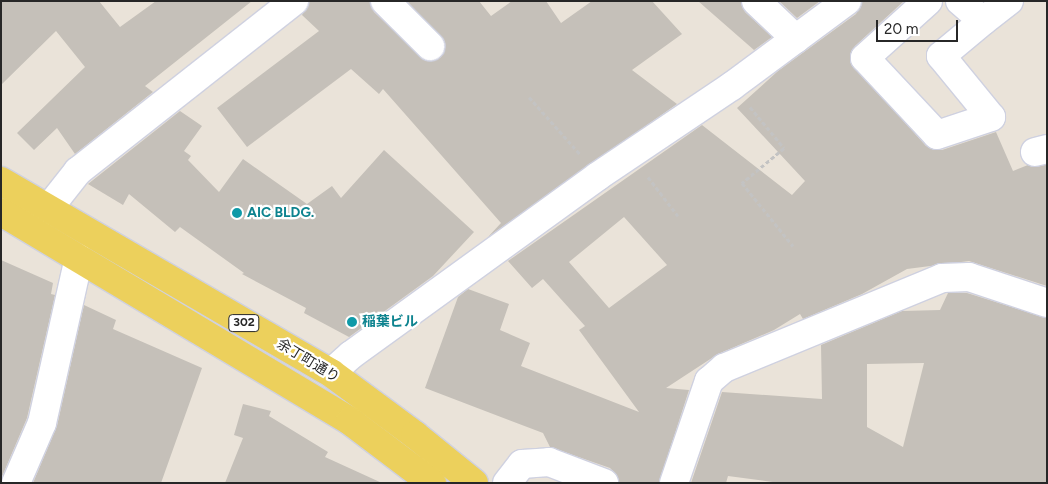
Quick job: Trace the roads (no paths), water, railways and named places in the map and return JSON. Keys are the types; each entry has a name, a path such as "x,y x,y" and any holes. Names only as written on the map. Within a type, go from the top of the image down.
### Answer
{"main road":[{"name":"余丁町通り","path":"1,181 331,374 416,435 474,483"},
{"name":"302","path":"1,212 350,422 432,483"}],"street":[{"path":"48,210 78,171 294,1"},
{"path":"385,1 430,46"},
{"path":"756,1 796,39"},
{"path":"331,374 351,355 630,154 732,86 847,1"},
{"path":"928,1 865,58 937,135 991,117 941,56 1009,1"},
{"path":"960,1 983,21"},
{"path":"1,474 15,483 42,423 79,258"},
{"path":"674,483 709,381 724,368 942,278 969,277 1038,300"},
{"path":"507,483 522,464 549,462 604,483"}],"place":[{"name":"AIC BLDG.","path":"237,213"},
{"name":"稲葉ビル","path":"352,322"}]}
